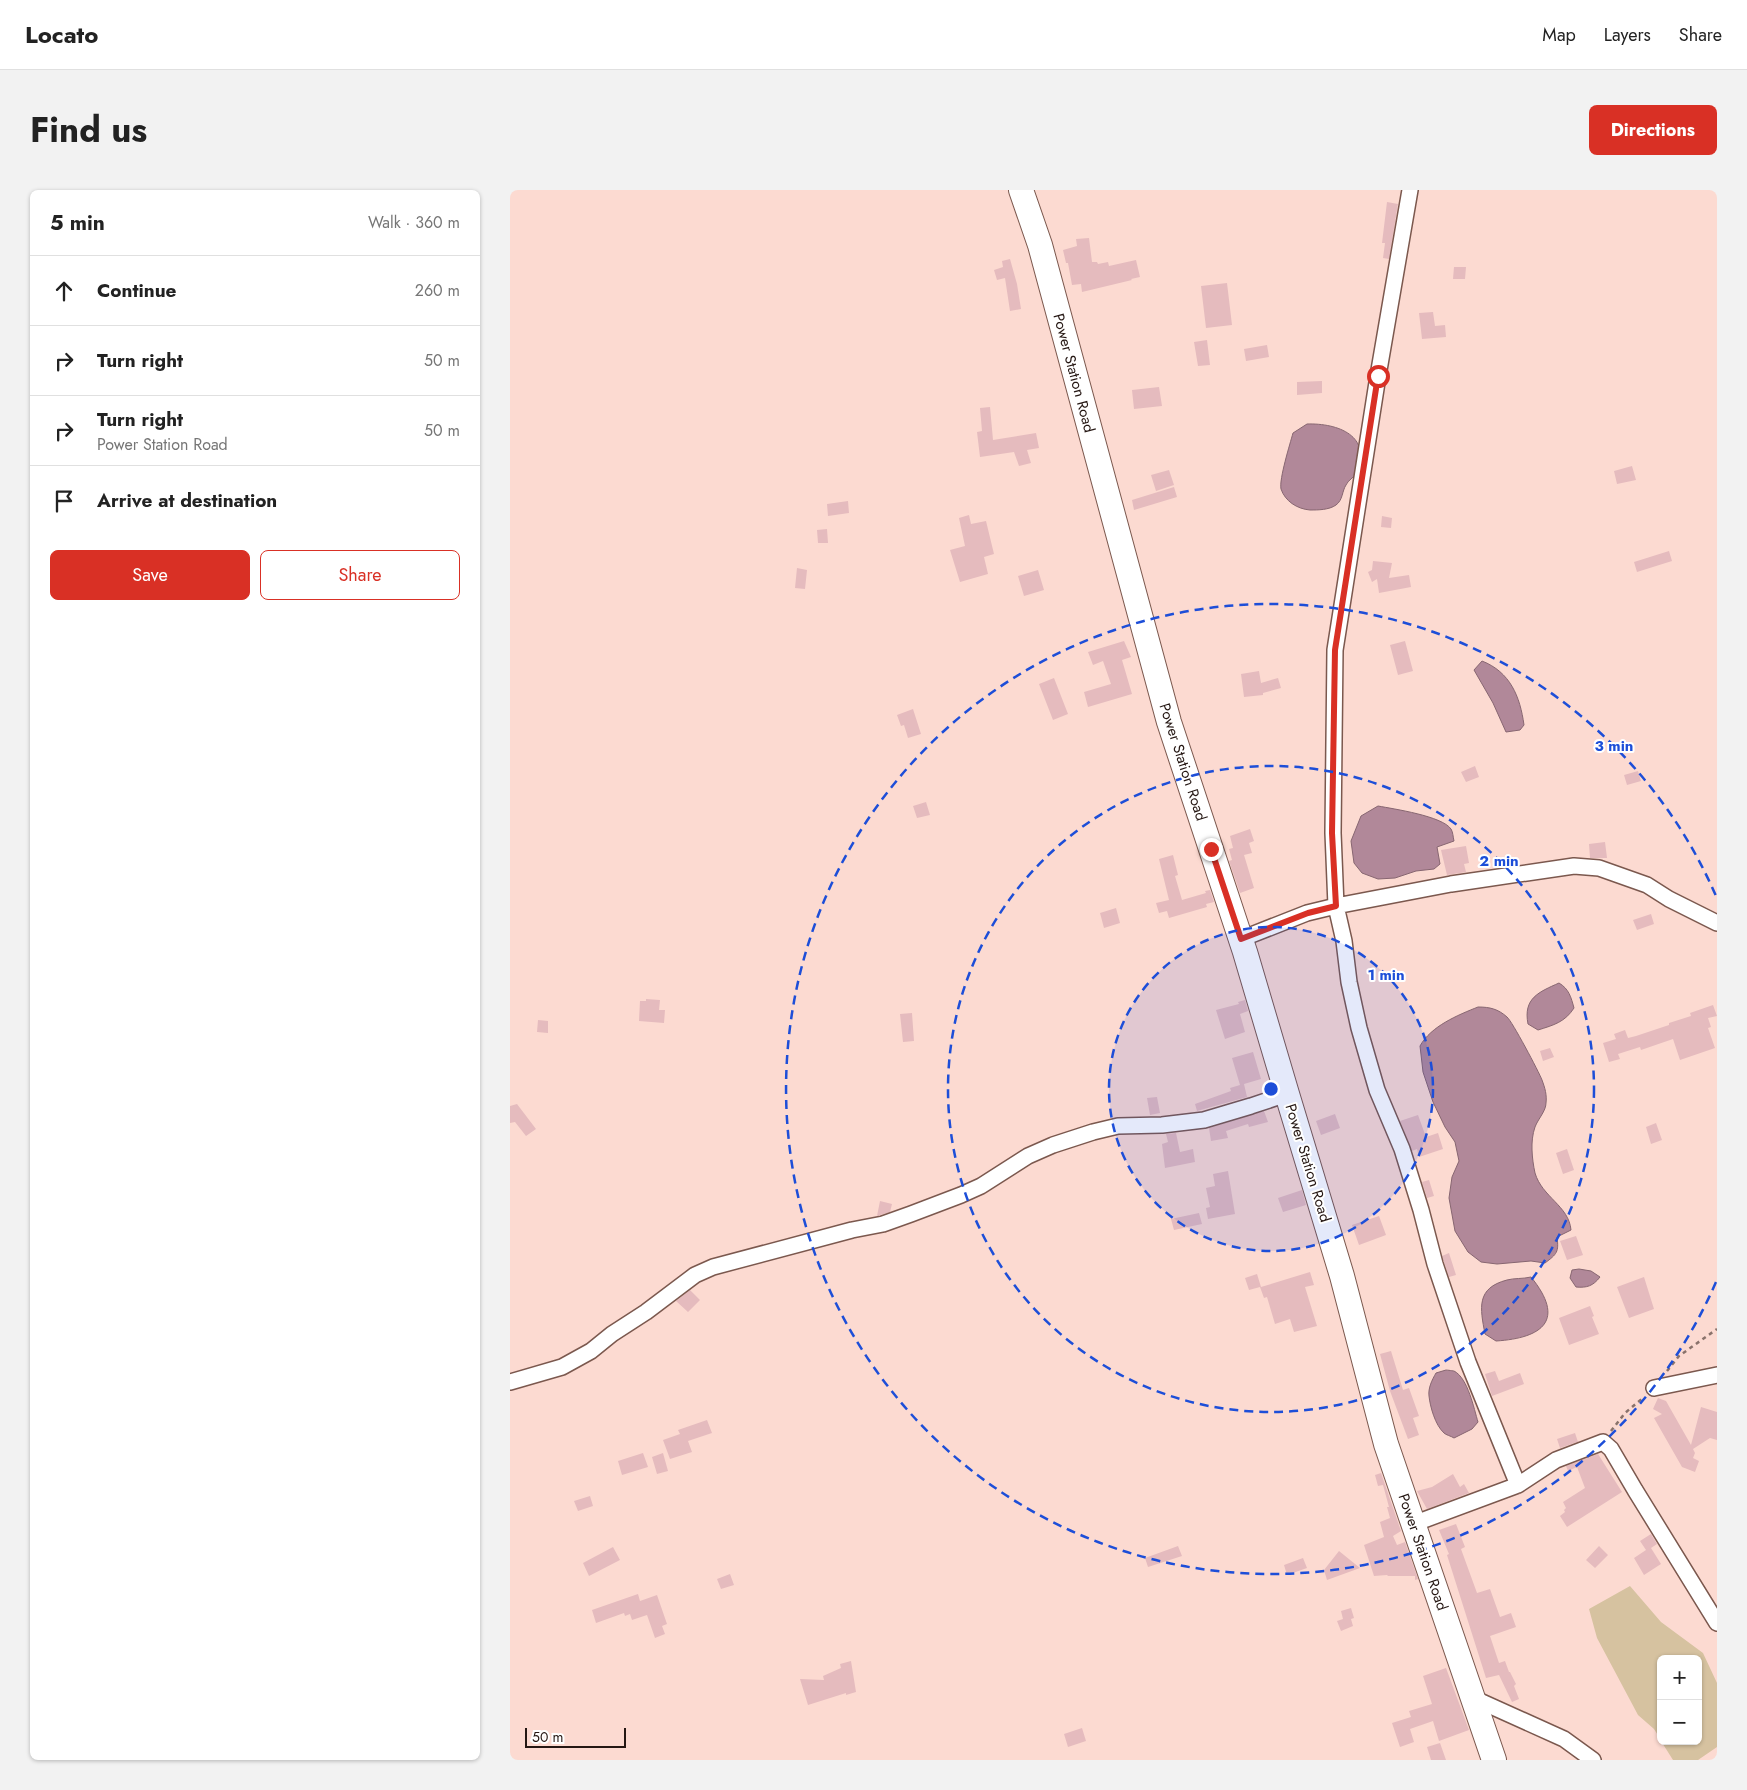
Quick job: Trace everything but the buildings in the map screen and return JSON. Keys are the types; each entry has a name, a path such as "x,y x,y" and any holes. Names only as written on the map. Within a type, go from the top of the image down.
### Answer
{"main road":[{"name":"Power Station Road","path":"1021,190 1040,245 1170,722 1241,939 1288,1094 1342,1276 1386,1444 1494,1760"}],"street":[{"path":"1410,190 1376,386 1335,650 1332,833 1336,906 1359,1028 1377,1090 1402,1149 1435,1264 1468,1362 1518,1485"},
{"path":"1241,939 1308,913 1336,906 1524,872 1587,866 1615,873 1647,885 1669,899 1717,923"},
{"path":"510,1382 562,1367 591,1351 695,1275 713,1268 901,1218 981,1186 1028,1156 1053,1144 1118,1126 1162,1125 1204,1120 1288,1094"},
{"path":"1654,1388 1717,1375"},
{"path":"1413,1524 1518,1485 1556,1460 1603,1442 1611,1449 1634,1490 1717,1623"},
{"path":"1473,1698 1564,1739 1593,1760"}],"shaded area":[{"path":"1307,424 1319,424 1341,429 1350,434 1360,450 1360,460 1355,475 1347,483 1338,503 1327,509 1310,510 1301,508 1292,504 1281,489 1283,470 1293,433"},
{"path":"1482,661 1500,672 1512,686 1520,704 1524,725 1520,730 1506,732 1493,703 1474,670"},
{"path":"1378,806 1406,811 1446,824 1453,833 1454,841 1437,847 1440,864 1434,869 1416,871 1395,878 1378,879 1362,873 1354,863 1351,841 1361,816"},
{"path":"1559,983 1571,997 1574,1008 1563,1020 1538,1030 1528,1024 1527,1015 1530,1002 1539,993"},
{"path":"1478,1007 1494,1009 1507,1017 1540,1075 1545,1089 1546,1106 1535,1127 1532,1138 1534,1168 1543,1189 1566,1214 1571,1230 1557,1237 1558,1246 1556,1252 1545,1263 1531,1261 1497,1264 1481,1262 1468,1252 1455,1231 1449,1198 1452,1177 1459,1161 1455,1142 1445,1127 1433,1102 1423,1072 1420,1046 1438,1027"},
{"path":"1572,1270 1591,1271 1600,1277 1590,1286 1576,1287 1570,1278"},
{"path":"1531,1277 1547,1305 1548,1315 1544,1324 1537,1331 1512,1339 1496,1341 1485,1334 1482,1300 1485,1294 1490,1288 1510,1279"},
{"path":"1446,1370 1454,1371 1463,1380 1470,1394 1478,1422 1472,1429 1454,1438 1445,1434 1438,1425 1429,1396 1430,1387 1436,1373"},
{"path":"1630,1586 1661,1622 1703,1653 1717,1683 1717,1747 1698,1760 1673,1760 1664,1745 1702,1745 1702,1655 1657,1655 1657,1734 1638,1715 1597,1638 1589,1609"}],"route":[{"path":"1211,849 1241,939 1308,913 1336,906 1332,833 1335,650 1378,376"}]}
